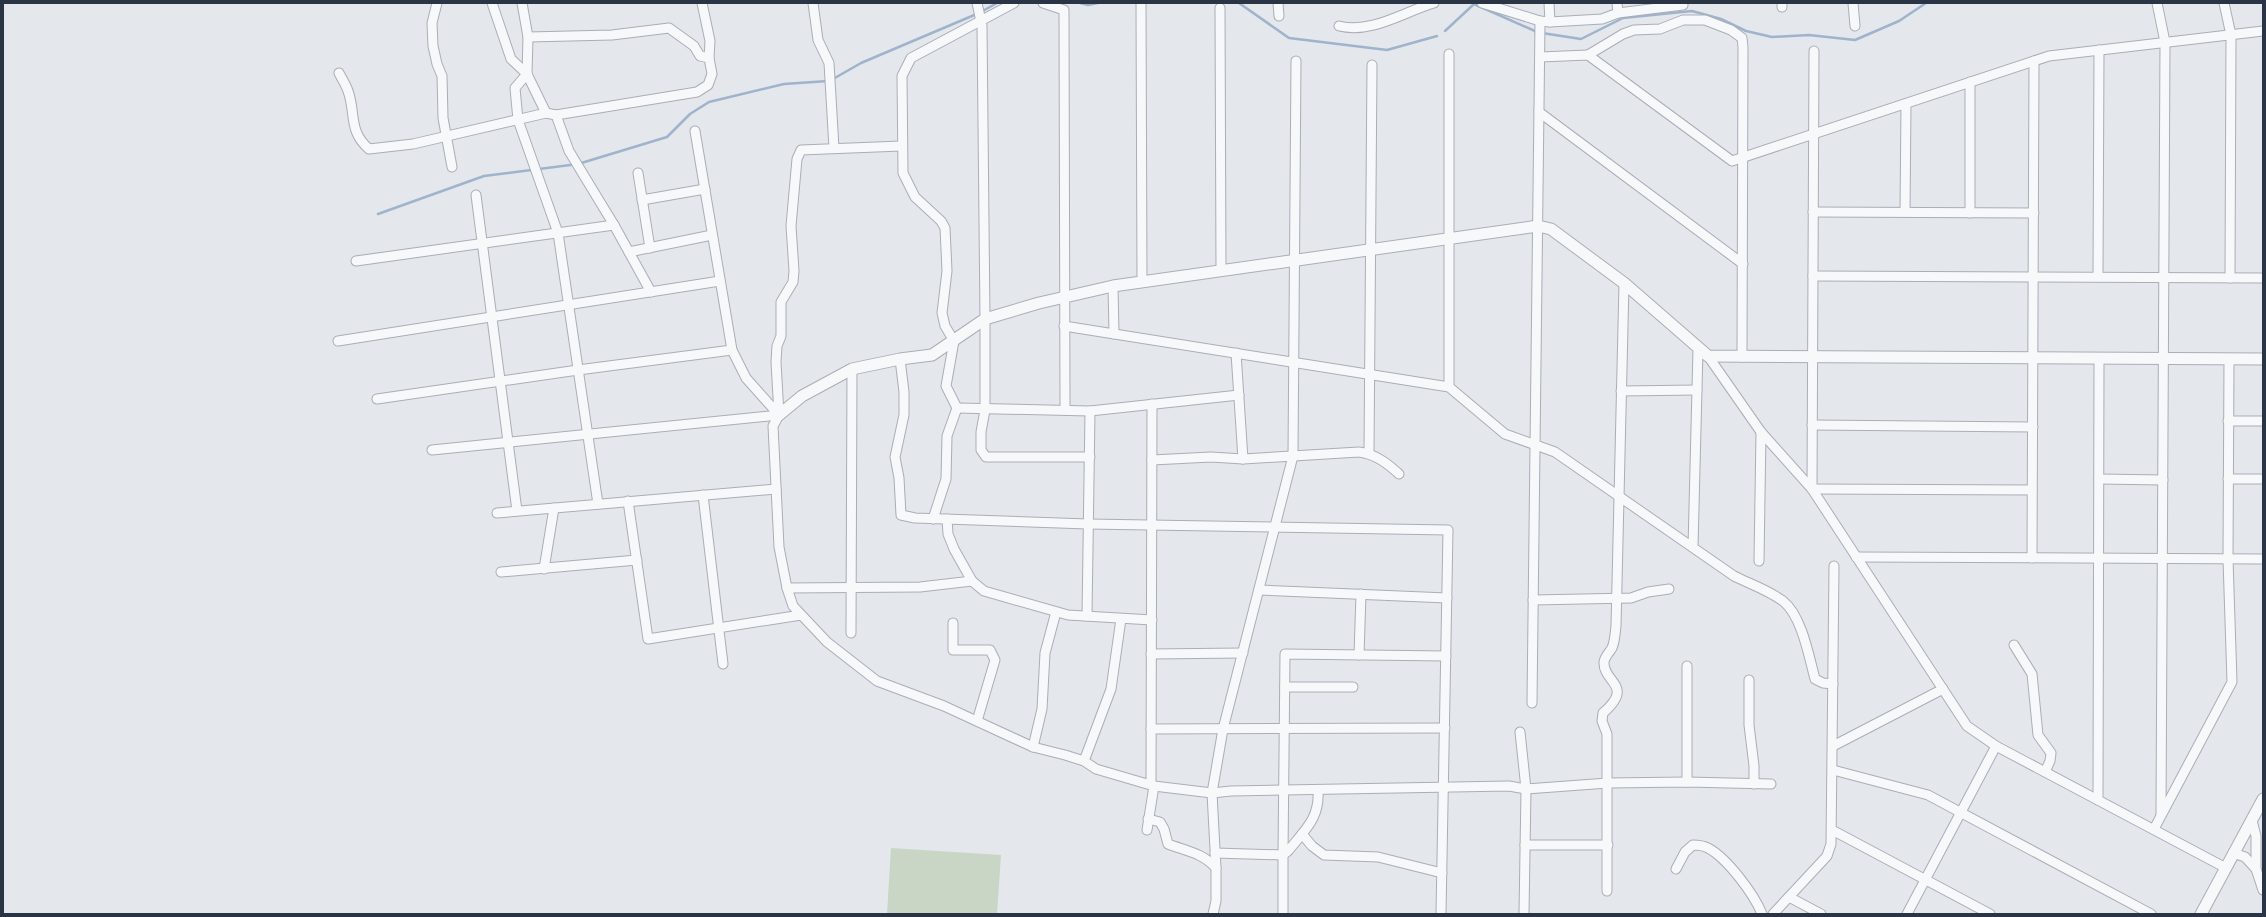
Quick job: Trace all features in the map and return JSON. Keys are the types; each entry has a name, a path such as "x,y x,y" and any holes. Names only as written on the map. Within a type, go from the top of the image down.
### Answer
{"street":[{"path":"437,3 432,23 433,38 437,64 442,76 443,118 452,166"},
{"path":"492,3 511,59 527,74 546,112"},
{"path":"522,3 528,37 527,74 515,88 518,120 558,233 598,504"},
{"path":"339,73 348,91 355,130 360,142 369,149 413,144 518,120 546,112 556,115 697,92 708,84 712,74 709,58 710,41 702,3"},
{"path":"813,3 818,40 829,63 834,148"},
{"path":"977,3 981,21 985,319 985,410 981,432 981,450 986,457 1090,457"},
{"path":"933,519 946,479 947,436 957,408 946,386 954,341 945,326 942,313 947,270 945,228 941,221 915,197 903,173 901,146 902,76 911,58 1014,3"},
{"path":"1043,3 1064,10 1065,410"},
{"path":"1142,3 1142,282"},
{"path":"1278,3 1279,16"},
{"path":"1339,26 1348,28 1373,25 1385,22 1417,6 1434,3"},
{"path":"1482,3 1540,21 1550,22 1602,18 1618,13 1683,5 1682,3"},
{"path":"1549,3 1550,22"},
{"path":"1617,3 1618,13"},
{"path":"1852,3 1855,26"},
{"path":"2157,3 2165,42 2161,814"},
{"path":"2224,3 2231,35 2230,278"},
{"path":"1220,8 1221,271"},
{"path":"1540,57 1588,55 1623,34 1634,30 1660,29 1672,26 1682,20 1705,20 1731,30 1742,38 1744,47 1742,357"},
{"path":"1532,702 1540,21"},
{"path":"528,37 612,35 669,28 694,46 700,56 709,58"},
{"path":"1588,55 1732,161 2049,56 2263,31"},
{"path":"2098,277 2099,50"},
{"path":"1812,489 1814,51"},
{"path":"1449,54 1449,387"},
{"path":"1213,914 1216,902 1216,868 1212,793 1223,729 1293,456 1296,61"},
{"path":"2032,558 2034,61"},
{"path":"1369,453 1372,65"},
{"path":"1970,82 1970,213"},
{"path":"1905,212 1906,104"},
{"path":"1539,112 1743,264"},
{"path":"556,115 569,151 614,225 651,292"},
{"path":"695,131 732,350 746,378 779,415"},
{"path":"779,415 777,346 781,336 781,302 793,282 791,226 797,159 801,150 901,146"},
{"path":"638,173 650,248"},
{"path":"642,200 705,189"},
{"path":"476,195 517,511"},
{"path":"1813,212 2034,213"},
{"path":"356,261 614,225"},
{"path":"1771,784 1687,782 1608,783 1526,789 1508,786 1231,791 1212,793 1152,786 1096,769 1084,761 1034,747 976,721 877,681 827,642 801,615 794,606 787,588 779,547 773,426 779,415 802,396 852,369 900,359 932,355 985,319 1039,302 1113,286 1538,226 1551,229 1624,283 1698,349 1708,356 1761,432 1812,489 1967,726 1996,746 2226,868"},
{"path":"629,252 712,235"},
{"path":"1813,276 2263,278"},
{"path":"338,340 720,281"},
{"path":"1607,890 1607,734 1602,721 1603,713 1612,705 1616,698 1617,688 1614,680 1606,673 1604,659 1614,641 1624,283"},
{"path":"1113,286 1114,334"},
{"path":"1064,326 1449,387 1505,434 1555,452 1734,576 1763,589 1783,602 1794,614 1808,650 1815,679 1823,683 1833,684"},
{"path":"1693,547 1698,349"},
{"path":"377,399 578,370 732,350"},
{"path":"1236,353 1243,459"},
{"path":"1708,356 2263,359"},
{"path":"2098,800 2099,358"},
{"path":"900,359 904,392 904,415 895,457 899,478 901,515 933,519 1088,524 1448,530 1441,914"},
{"path":"2154,829 2232,682 2228,559 2229,359"},
{"path":"851,633 852,369"},
{"path":"1621,391 1697,390"},
{"path":"957,408 985,410 1090,411 1239,395"},
{"path":"1147,830 1152,786 1152,404"},
{"path":"1087,616 1090,411"},
{"path":"432,450 779,415"},
{"path":"2228,421 2263,422"},
{"path":"1812,425 2033,426"},
{"path":"1760,561 1761,432"},
{"path":"1152,460 1211,457 1243,459 1359,452 1369,453 1390,466 1399,474"},
{"path":"2099,479 2163,480"},
{"path":"2228,479 2263,480"},
{"path":"497,513 776,489"},
{"path":"1812,489 2032,490"},
{"path":"704,495 723,664"},
{"path":"628,501 648,639 801,615"},
{"path":"544,569 554,508"},
{"path":"947,519 948,534 954,549 972,581 984,591 1056,612 1087,616 1152,620"},
{"path":"1856,557 2263,559"},
{"path":"501,572 637,560"},
{"path":"1773,914 1827,856 1832,830 1834,566"},
{"path":"787,588 920,587 972,581"},
{"path":"1534,600 1631,598 1648,592 1668,589"},
{"path":"1259,590 1447,598"},
{"path":"1359,655 1361,594"},
{"path":"1034,747 1042,709 1042,680 1045,653 1056,612"},
{"path":"1084,761 1111,689 1121,618"},
{"path":"953,623 954,650 990,650 995,660 976,721"},
{"path":"2014,645 2032,674 2038,735 2050,753 2050,761 2045,772"},
{"path":"1151,654 1243,653"},
{"path":"1283,914 1285,654 1446,656"},
{"path":"1687,782 1688,666"},
{"path":"1749,680 1749,724 1754,766 1754,784"},
{"path":"1285,687 1352,687"},
{"path":"1833,746 1943,689"},
{"path":"1151,729 1445,728"},
{"path":"1520,732 1526,789 1524,914"},
{"path":"1907,914 1996,746"},
{"path":"1833,770 1928,795 2151,914"},
{"path":"1215,853 1283,855 1288,852 1316,813 1319,803 1318,790"},
{"path":"2201,914 2263,799"},
{"path":"1148,819 1160,822 1164,829 1168,844 1196,852 1209,859 1216,868"},
{"path":"2252,821 2256,836 2256,869 2263,890"},
{"path":"1832,830 1990,914"},
{"path":"1302,834 1312,846 1324,854 1378,857 1442,873"},
{"path":"1525,845 1608,845"},
{"path":"1676,869 1685,852 1693,845 1708,848 1722,860 1748,888 1762,914"},
{"path":"2234,853 2246,857 2256,869"},
{"path":"1789,897 1821,914"}],"green space":[{"path":"891,848 1001,855 997,914 887,914"}],"waterway":[{"path":"833,79 861,63 979,13 997,3"},
{"path":"1080,3 1088,5 1098,3"},
{"path":"1239,3 1289,38 1387,50 1437,36"},
{"path":"1542,33 1581,39 1623,18 1692,11 1721,19 1746,31 1772,37 1809,35 1855,40 1899,21 1926,3"},
{"path":"1445,31 1474,4 1537,32"},
{"path":"378,214 484,176 578,164 667,137 690,114 709,102 784,84 828,81"}]}
